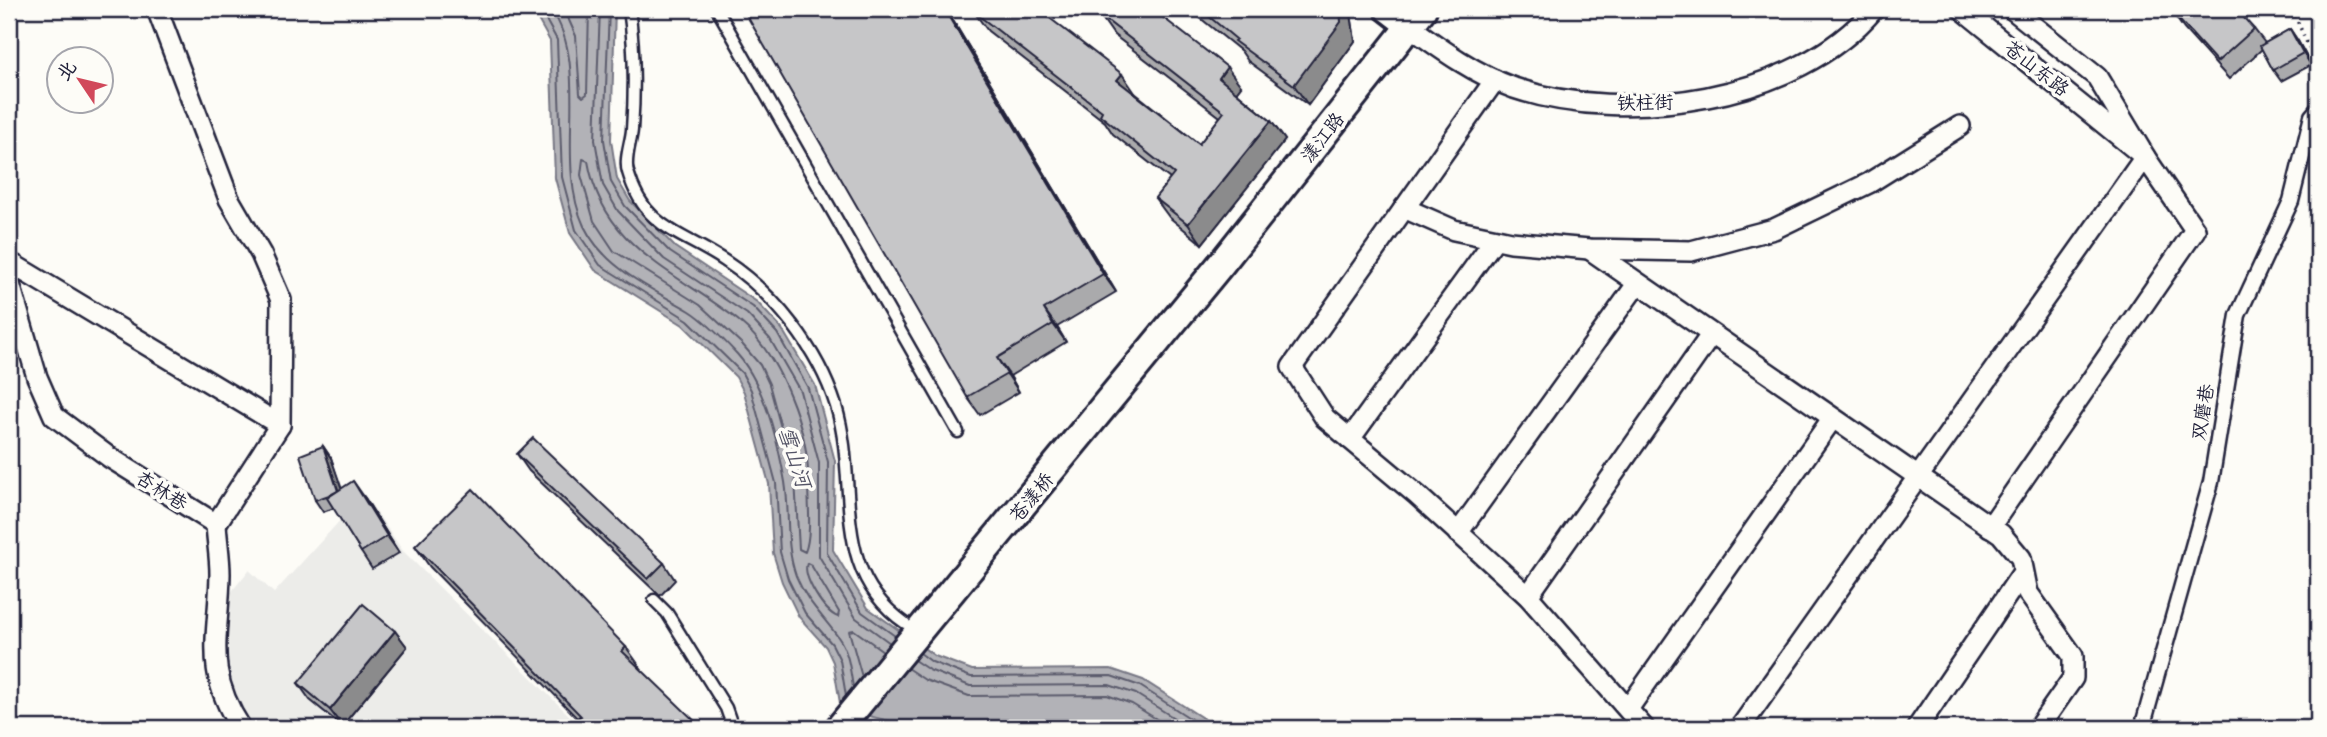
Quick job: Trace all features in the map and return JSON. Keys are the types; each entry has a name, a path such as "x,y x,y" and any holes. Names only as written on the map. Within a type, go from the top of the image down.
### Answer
{"main road":[{"name":"漾江路","path":"1221,264 1416,17"},
{"name":"苍漾桥","path":"839,728 1221,264"}],"street":[{"path":"157,9 229,198 261,254 281,300 280,425 216,524 220,574 214,656 225,694 241,728"},
{"path":"1387,9 1416,17"},
{"name":"铁柱街","path":"1416,17 1443,51 1495,80 1547,98 1595,103 1693,101 1739,90 1791,70 1839,42 1874,9"},
{"name":"苍山东路","path":"1962,9 2145,157"},
{"name":"苍山东路","path":"2012,9 2097,77 2145,157"},
{"path":"1495,80 1292,367 1325,418 1528,596 1644,728"},
{"name":"双磨巷","path":"2141,728 2211,482 2238,315 2267,258 2291,201 2312,116 2318,109"},
{"path":"1404,208 1454,230 1495,239 1589,249 1691,251 1774,229 1869,183 1960,126"},
{"path":"1740,728 2145,157 2195,230 1990,527"},
{"path":"1350,439 1495,239"},
{"path":"1589,249 2001,534 2021,558 2028,593 2073,656 2073,678 2038,728"},
{"path":"9,262 280,425"},
{"name":"杏林巷","path":"9,281 37,377 54,416 109,457 216,524"},
{"path":"1458,533 1637,284"},
{"path":"1528,596 1711,335"},
{"path":"1628,709 1832,419"},
{"path":"1917,728 2023,572"}],"lane":[{"path":"629,9 636,57 626,169 644,207 670,232 726,261 780,309 816,356 836,406 848,464 854,555 869,589 886,610 905,623"},
{"path":"718,9 958,432"},
{"path":"654,600 667,612 726,708 733,728"}],"path":[{"path":"2292,9 2318,68"}],"shaded area":[{"path":"364,494 403,551 582,728 249,728 224,663 228,596 249,570 274,593"}],"water":[{"name":"雪山河","path":"532,9 615,9 611,140 617,179 630,201 675,247 757,302 782,329 815,385 835,461 833,550 868,608 935,656 972,670 1111,669 1143,680 1218,728 917,728 841,709 833,662 826,647 799,617 782,582 773,553 769,484 744,392 736,377 683,325 595,270 570,233 555,178 550,41"}],"building":[{"path":"743,9 944,9 1103,274 1044,309 1053,324 997,358 1007,374 967,397"},
{"path":"977,9 1038,9 1122,74 1117,80 1199,144 1224,112 1100,15 1105,9 1152,9 1227,67 1219,78 1271,121 1188,224 1155,198 1174,174 1100,115 1102,111 974,12"},
{"path":"1200,9 1340,9 1341,22 1294,85 1234,41 1236,39"},
{"path":"2176,9 2236,9 2254,29 2217,62 2172,12"},
{"path":"2290,29 2303,53 2273,70 2260,46"},
{"path":"533,438 664,563 648,579 517,454"},
{"path":"323,446 338,491 315,500 300,455"},
{"path":"353,481 387,536 361,552 327,498"},
{"path":"473,489 626,647 622,651 702,728 562,728 581,716 415,546"},
{"path":"363,604 395,631 330,710 298,683"}]}
